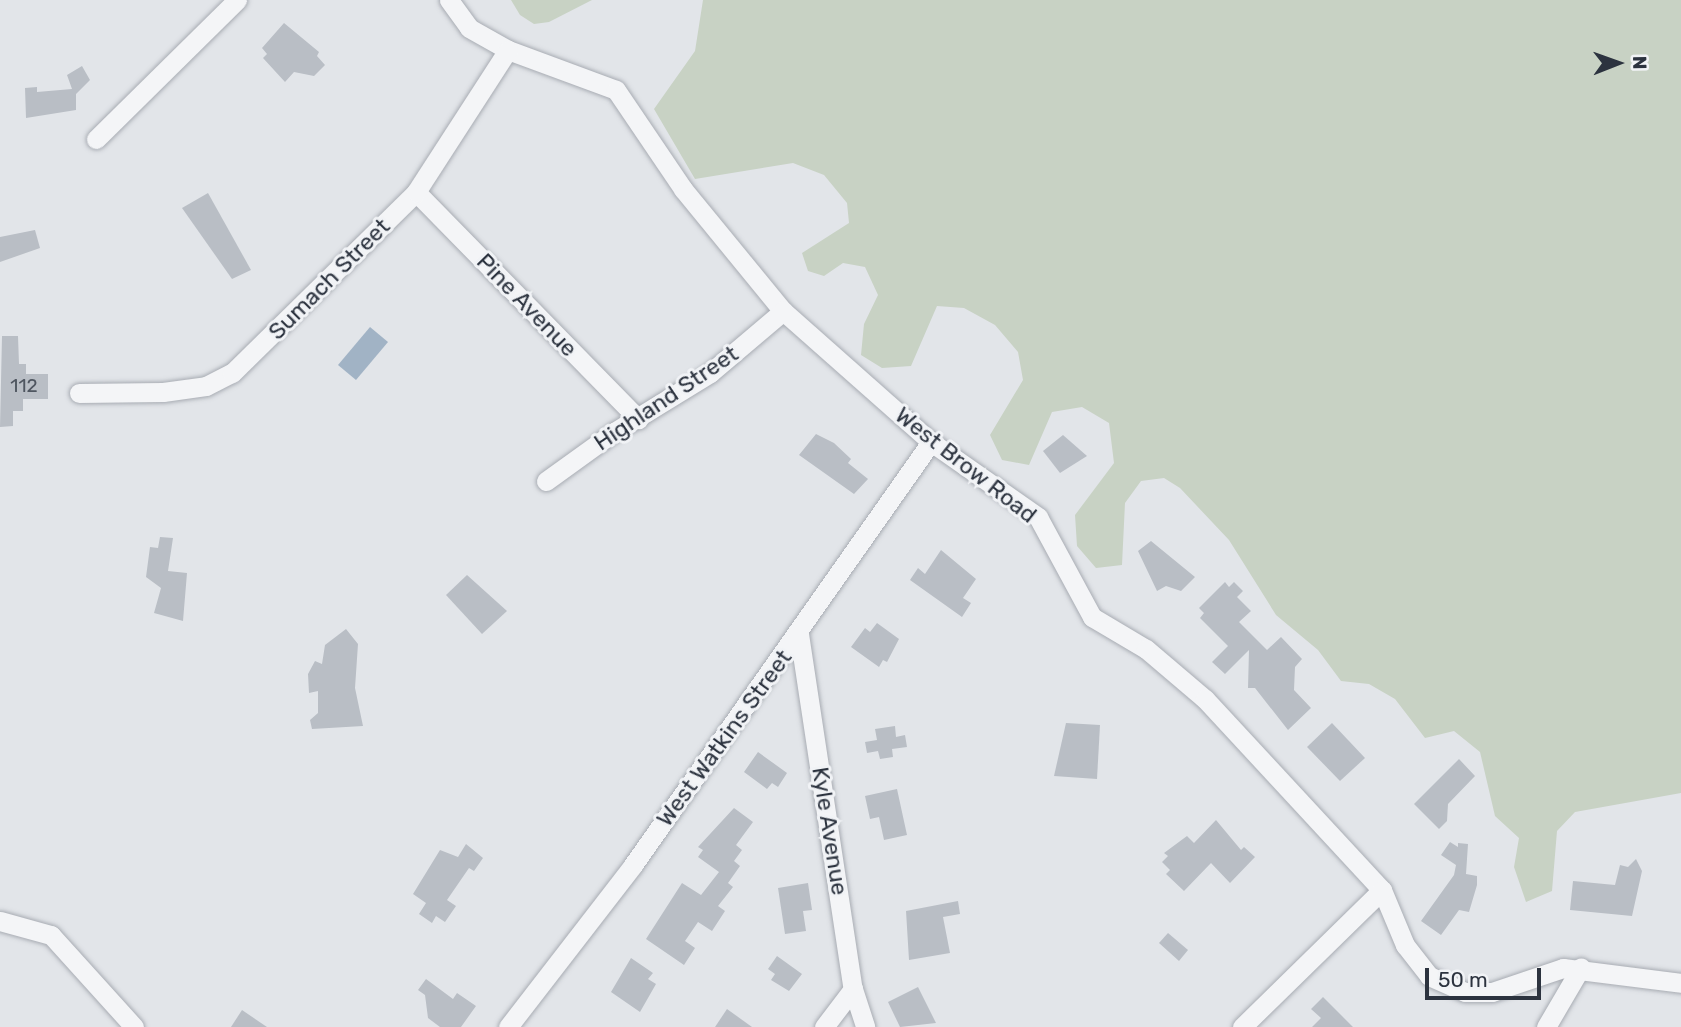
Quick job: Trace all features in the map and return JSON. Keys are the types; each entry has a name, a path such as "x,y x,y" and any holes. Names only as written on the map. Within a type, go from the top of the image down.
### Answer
{"street":[{"path":"96,139 237,0"},
{"name":"West Brow Road","path":"449,0 469,28 508,50 616,90 682,189 783,311 931,442 1038,517 1092,617 1146,649 1205,699 1382,890 1405,945 1420,968 1440,984 1465,992 1492,992 1539,974 1581,967 1681,983"},
{"name":"Sumach Street","path":"79,393 163,392 206,386 232,373 416,192 508,50"},
{"name":"Pine Avenue","path":"416,192 638,419"},
{"name":"Highland Street","path":"546,481 710,373 783,311"},
{"name":"West Watkins Street","path":"508,1027 633,865 799,634 931,442"},
{"name":"Kyle Avenue","path":"799,634 853,989 865,1027"},
{"path":"1242,1027 1382,890"},
{"path":"0,921 51,935 134,1027"},
{"path":"1546,1027 1581,967"},
{"path":"824,1027 853,989"}],"green space":[{"path":"511,0 592,0 549,22 534,24 520,15"},
{"path":"703,0 1681,0 1681,793 1575,812 1557,831 1552,891 1526,902 1514,867 1519,838 1495,816 1480,752 1454,731 1425,738 1395,699 1369,684 1341,681 1318,650 1276,615 1229,540 1180,488 1164,478 1141,481 1125,503 1122,565 1096,568 1077,546 1075,515 1114,463 1109,423 1082,407 1052,412 1029,465 1002,460 990,435 1023,380 1018,352 995,325 964,308 937,306 911,366 882,368 861,355 864,324 878,295 865,267 843,263 824,276 808,271 802,253 849,223 847,203 824,175 793,163 695,179 654,109 695,51"}],"water":[{"path":"370,327 388,342 356,380 338,365"}],"building":[{"path":"284,23 319,52 317,56 325,65 314,76 294,72 285,82 263,58 267,54 262,48"},
{"path":"82,66 90,80 76,94 76,110 26,118 25,88 37,87 37,92 72,89 67,75"},
{"path":"208,193 251,270 232,279 182,208"},
{"path":"35,230 40,248 0,262 0,237"},
{"path":"2,336 18,336 19,364 26,364 26,374 48,374 48,399 23,399 23,411 13,411 13,426 0,427"},
{"path":"816,434 834,443 851,459 848,463 868,479 854,494 799,455"},
{"path":"1063,435 1087,456 1060,473 1043,451"},
{"path":"160,537 173,538 168,571 187,573 183,621 154,613 161,588 146,577 150,547 158,548"},
{"path":"1151,541 1195,577 1181,591 1166,586 1157,591 1138,551"},
{"path":"941,550 976,579 963,598 971,603 962,617 910,580 918,568 925,574"},
{"path":"467,575 507,611 482,634 446,595"},
{"path":"1225,582 1229,587 1234,582 1243,591 1237,597 1251,611 1239,622 1267,650 1281,637 1302,659 1295,667 1294,690 1311,708 1288,730 1255,688 1248,688 1249,650 1225,674 1212,662 1228,646 1200,618 1204,613 1199,608"},
{"path":"877,623 899,639 887,662 883,660 879,667 851,647 865,628 870,632"},
{"path":"346,629 358,644 355,688 363,726 312,729 310,720 318,713 318,691 309,693 308,674 315,661 322,664 325,645"},
{"path":"1066,723 1100,725 1097,779 1054,776"},
{"path":"1332,723 1365,758 1340,781 1307,747"},
{"path":"895,726 896,737 905,735 907,747 892,749 893,757 880,759 878,751 867,753 865,742 877,740 875,729"},
{"path":"758,752 787,773 778,787 772,783 767,789 744,772"},
{"path":"1459,759 1475,776 1448,804 1447,821 1439,829 1414,804"},
{"path":"897,789 907,835 884,840 879,817 870,819 865,796"},
{"path":"734,808 753,822 736,845 742,850 734,861 740,866 728,883 733,887 718,906 725,911 712,931 698,922 685,941 695,948 684,965 646,939 682,883 701,895 719,872 698,857 703,850 698,847"},
{"path":"1216,820 1241,850 1244,847 1255,857 1230,883 1211,863 1184,891 1166,874 1170,870 1162,862 1168,856 1164,853 1187,836 1194,843"},
{"path":"1450,842 1458,847 1458,843 1468,844 1466,874 1477,876 1477,885 1469,912 1459,910 1441,935 1421,921 1454,875 1456,865 1441,855"},
{"path":"466,844 483,858 474,871 469,868 447,900 456,906 445,922 436,916 432,923 419,914 426,903 413,894 440,850 458,857"},
{"path":"1636,859 1642,871 1632,916 1570,910 1573,881 1615,885 1620,865 1628,867"},
{"path":"808,883 812,910 803,911 806,931 785,934 778,888"},
{"path":"958,901 960,914 943,917 950,953 909,960 906,911"},
{"path":"1168,933 1188,950 1179,961 1159,943"},
{"path":"777,956 802,974 789,991 771,980 775,974 768,969"},
{"path":"631,958 653,973 648,979 656,984 640,1012 611,992"},
{"path":"426,979 453,999 457,993 476,1006 461,1027 440,1027 428,1018 425,995 418,990"},
{"path":"918,987 936,1023 900,1027 888,1002"},
{"path":"1323,997 1353,1027 1312,1027 1321,1018 1311,1009"},
{"path":"727,1009 752,1027 715,1027"},
{"path":"242,1010 267,1027 231,1027"}]}
